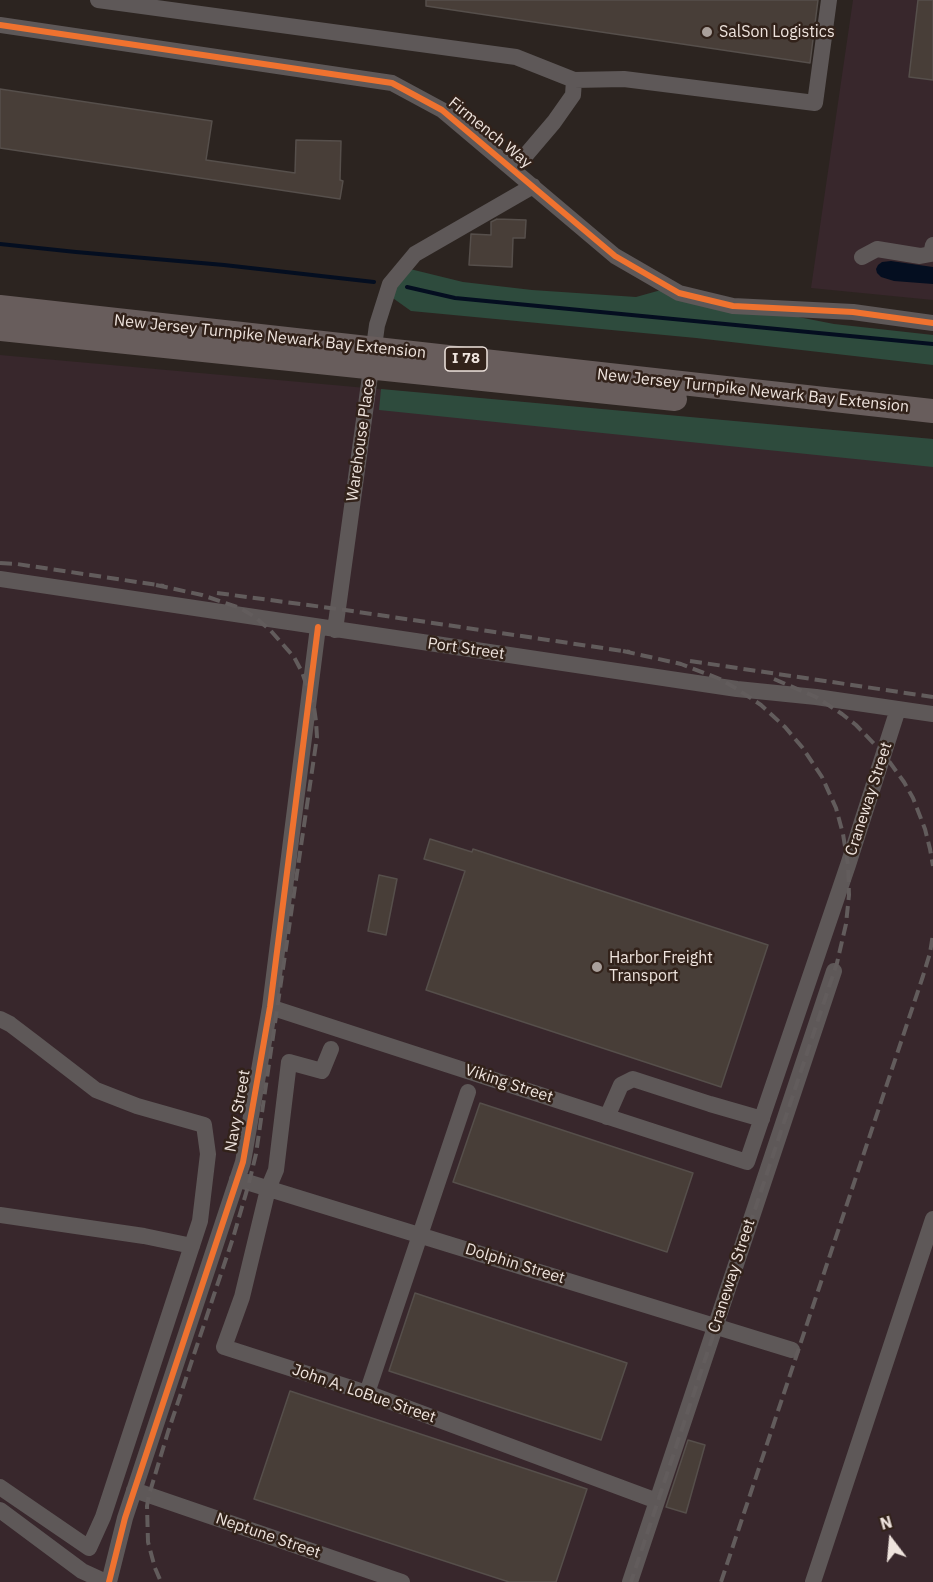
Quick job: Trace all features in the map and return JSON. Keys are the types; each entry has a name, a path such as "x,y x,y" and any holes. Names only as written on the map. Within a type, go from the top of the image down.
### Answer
{"highway":[{"name":"New Jersey Turnpike Newark Bay Extension","path":"0,307 933,411"},
{"name":"New Jersey Turnpike Newark Bay Extension","path":"0,329 933,425"}],"street":[{"path":"98,0 516,57 574,80 624,79 815,103 829,0"},
{"name":"Firmench Way","path":"0,25 392,83 442,110 615,256 679,293 733,306 853,312 933,323"},
{"path":"514,169 554,122 573,95 574,80"},
{"name":"Warehouse Place","path":"326,628 377,325 390,284 415,254 533,186"},
{"path":"862,257 877,249 920,256 931,254 933,245"},
{"name":"Port Street","path":"0,579 738,689 816,697 933,714"},
{"name":"Navy Street","path":"108,1582 134,1490 243,1162 270,1006 326,628"},
{"name":"Craneway Street","path":"747,1162 848,865 898,709"},
{"name":"Craneway Street","path":"630,1582 834,971"},
{"name":"Viking Street","path":"270,1006 747,1162"},
{"path":"0,1019 18,1030 96,1090 137,1106 204,1125 208,1154 200,1221 103,1517 89,1548 0,1487"},
{"path":"268,1189 276,1170 289,1062 322,1071 331,1049"},
{"path":"607,1117 621,1085 633,1079 762,1119"},
{"path":"367,1393 468,1092"},
{"name":"Dolphin Street","path":"237,1179 792,1350"},
{"name":"John A. LoBue Street","path":"268,1189 242,1297 224,1347 367,1393 657,1501"},
{"path":"0,1215 144,1236 192,1246"},
{"path":"813,1582 933,1219"},
{"name":"Neptune Street","path":"134,1490 402,1582"},
{"path":"0,1510 82,1571 108,1582"}],"shaded area":[{"path":"853,0 933,0 933,300 811,288"},
{"path":"0,355 933,439 933,1582 0,1582"}],"green space":[{"path":"410,269 463,282 532,290 636,297 661,290 834,324 933,335 933,365 696,338 411,311 390,296"},
{"path":"381,389 933,439 933,467 379,410"}],"water":[{"path":"891,261 933,267 933,284 894,281 881,277 876,269 878,265"}],"building":[{"name":"SalSon Logistics","path":"426,0 818,0 810,63 426,6"},
{"path":"918,0 933,0 933,80 909,77"},
{"path":"0,89 212,121 206,160 295,173 296,140 341,141 340,180 343,181 340,199 0,148"},
{"path":"497,219 526,220 525,238 513,238 512,267 469,265 471,234 491,235 491,222"},
{"name":"Harbor Freight Transport","path":"430,839 472,852 473,849 768,945 721,1087 426,990 465,871 424,859"},
{"path":"379,875 397,879 386,935 368,931"},
{"path":"480,1103 693,1173 667,1252 453,1182"},
{"path":"415,1293 627,1363 601,1440 389,1371"},
{"path":"290,1391 587,1489 556,1582 509,1582 254,1499"},
{"path":"688,1440 705,1445 686,1513 666,1507"}],"waterway":[{"path":"0,244 374,282"},
{"path":"407,287 455,298 933,344"}],"railway":[{"path":"0,563 164,586"},
{"path":"156,585 202,595 240,608 271,631 294,657 302,672 314,707 317,737 256,1154 233,1238 149,1495 148,1542 161,1582"},
{"path":"217,593 630,652"},
{"path":"623,651 681,664 720,679 761,705 785,727 822,777 836,808 848,865 849,895 846,924 837,963 631,1582"},
{"path":"690,661 933,697"},
{"path":"774,679 816,697 842,714 883,753 913,798 925,829 933,866"},
{"path":"721,1582 923,976 933,934"}],"cycle path":[{"path":"0,25 392,83 442,110 615,256 679,293 733,306 853,312 933,323"},
{"path":"109,1582 125,1518 243,1162 270,1007 318,627"}],"place":[{"name":"SalSon Logistics","path":"707,32"},
{"name":"Harbor Freight Transport","path":"597,967"}]}
